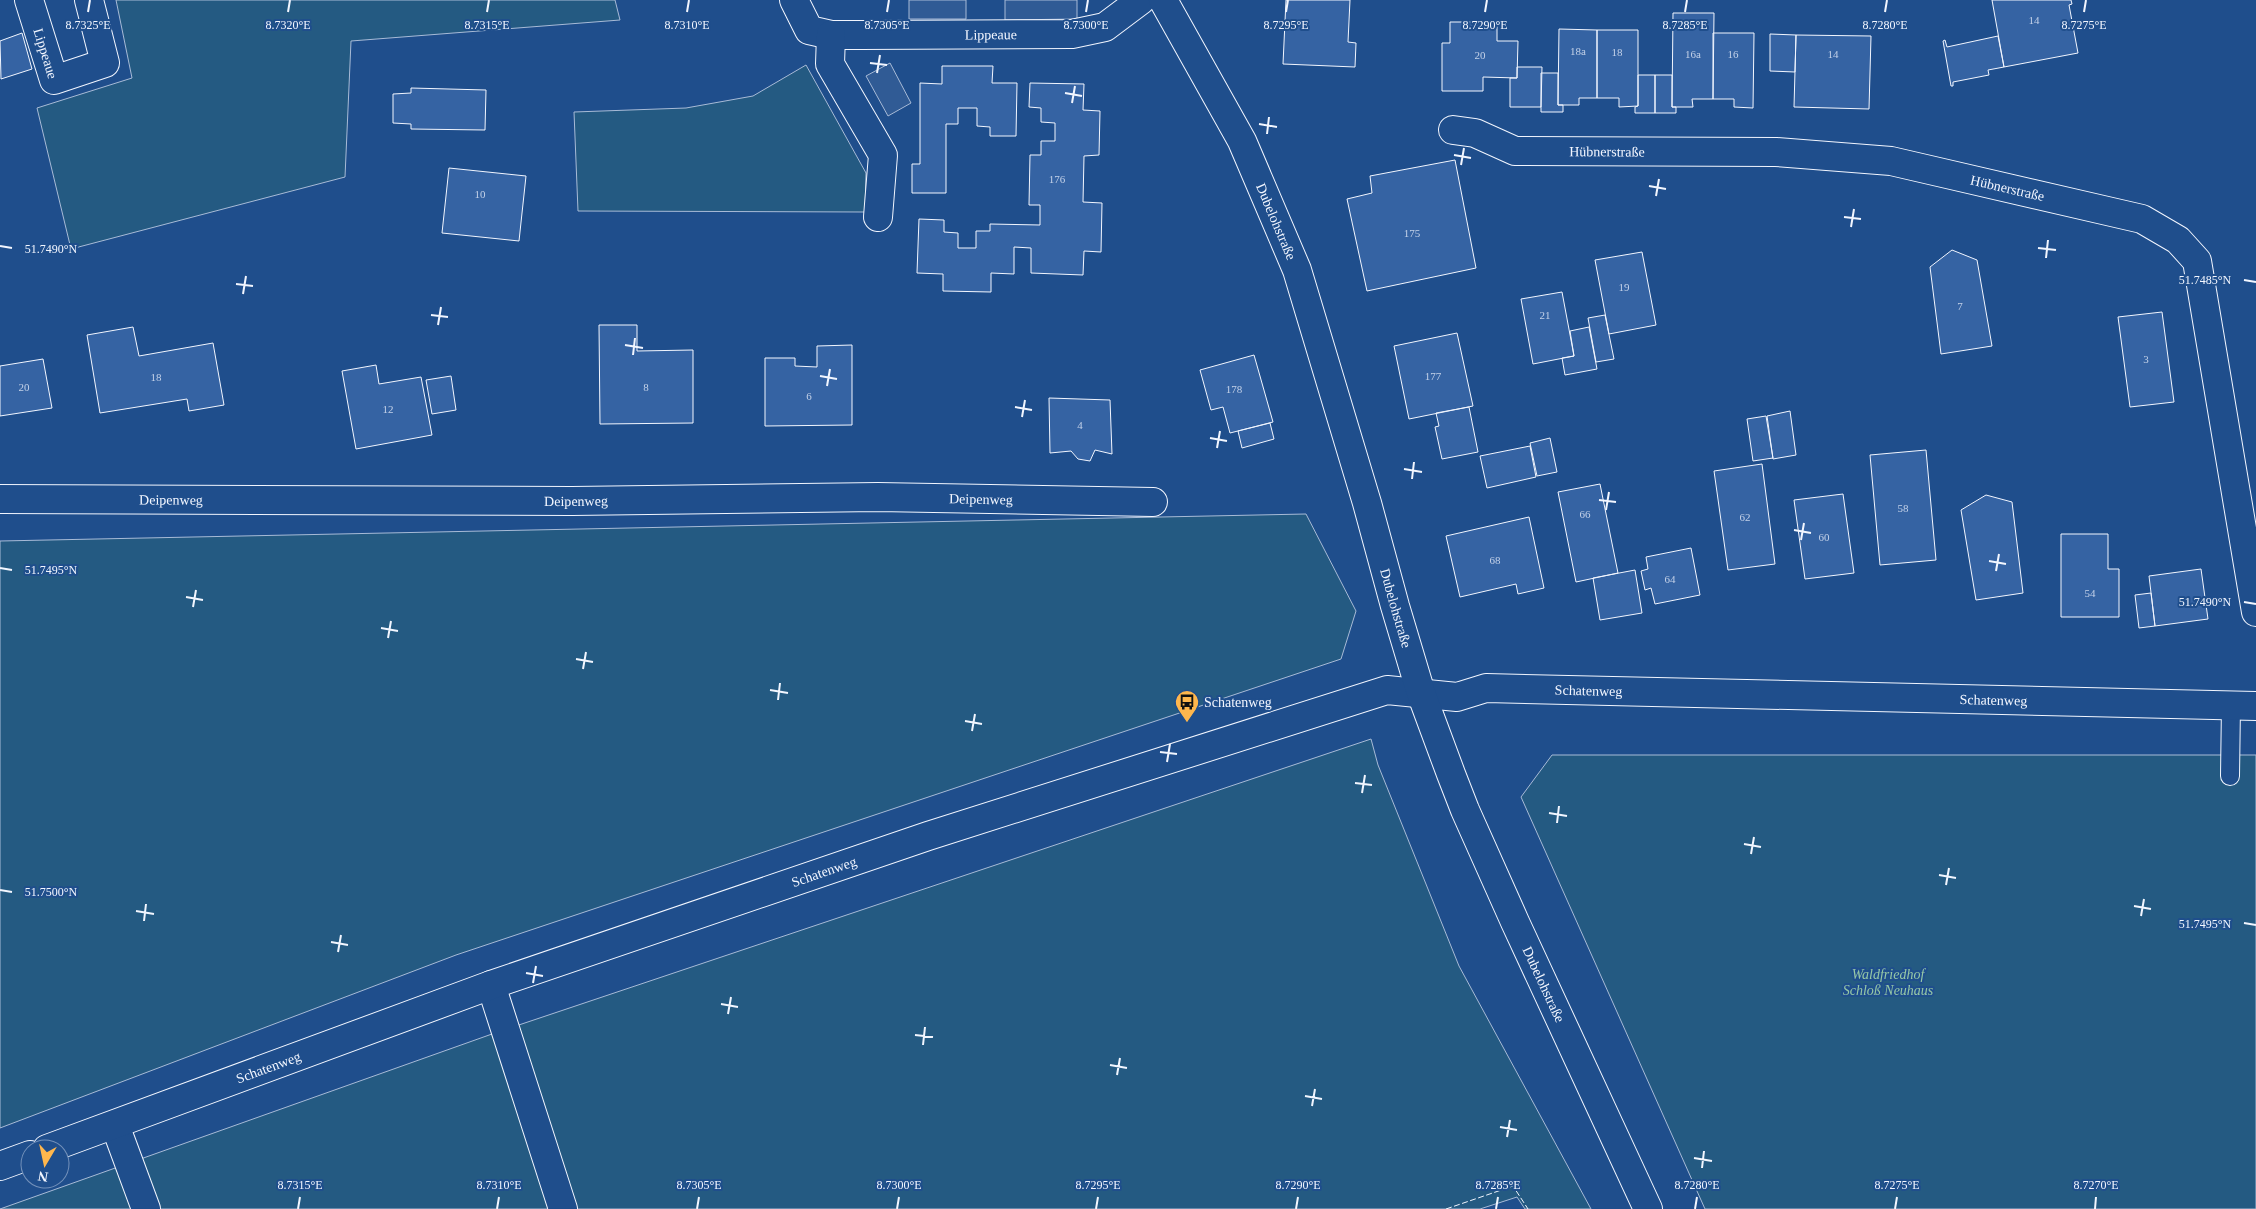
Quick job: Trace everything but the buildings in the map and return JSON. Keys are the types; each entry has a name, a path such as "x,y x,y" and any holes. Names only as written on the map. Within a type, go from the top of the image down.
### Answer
{"street":[{"name":"Lippeaue","path":"30,0 54,80 105,63 89,0"},
{"name":"Lippeaue","path":"794,0 809,30 831,35 1072,34 1105,27 1141,0"},
{"name":"Dubelohstraße","path":"1162,0 1242,142 1297,270 1342,416 1421,693 1465,810 1648,1209"},
{"path":"831,35 830,64 884,155 878,217"},
{"name":"Hübnerstraße","path":"1453,130 1475,133 1515,151 1776,152 1891,161 2142,219 2178,240 2197,260 2256,612"},
{"name":"Deipenweg","path":"0,499 572,501 878,497 1153,502"},
{"name":"Schatenweg","path":"70,1141 490,985 928,836 1369,694 1387,690 1457,696 1486,688 2243,706"},
{"path":"490,985 563,1209"},
{"path":"115,1125 146,1209"},
{"path":"0,1166 20,1159"}],"lane":[{"path":"2230,776 2243,706"}],"green space":[{"path":"116,0 615,0 620,20 351,41 345,177 71,249 37,108 132,78"},
{"path":"806,65 866,173 865,212 578,211 574,112 686,108 753,96"},
{"path":"1306,514 1356,611 1341,659 456,955 0,1128 0,541"},
{"path":"1371,739 1378,765 1459,966 1591,1209 1525,1209 1517,1197 1480,1209 0,1209 56,1189 70,1189 70,1184 492,1034"},
{"name":"Waldfriedhof Schloß Neuhaus","path":"1552,755 2256,755 2256,1209 1705,1209 1521,797"}],"shaded area":[{"path":"909,0 966,0 966,19 909,19"},
{"path":"1005,0 1077,0 1077,19 1005,20"},
{"path":"890,63 911,103 888,116 866,76"}],"fence":[{"path":"1446,1209 1513,1186 1528,1209"}],"place":[{"name":"Schatenweg","path":"1187,723"}]}
